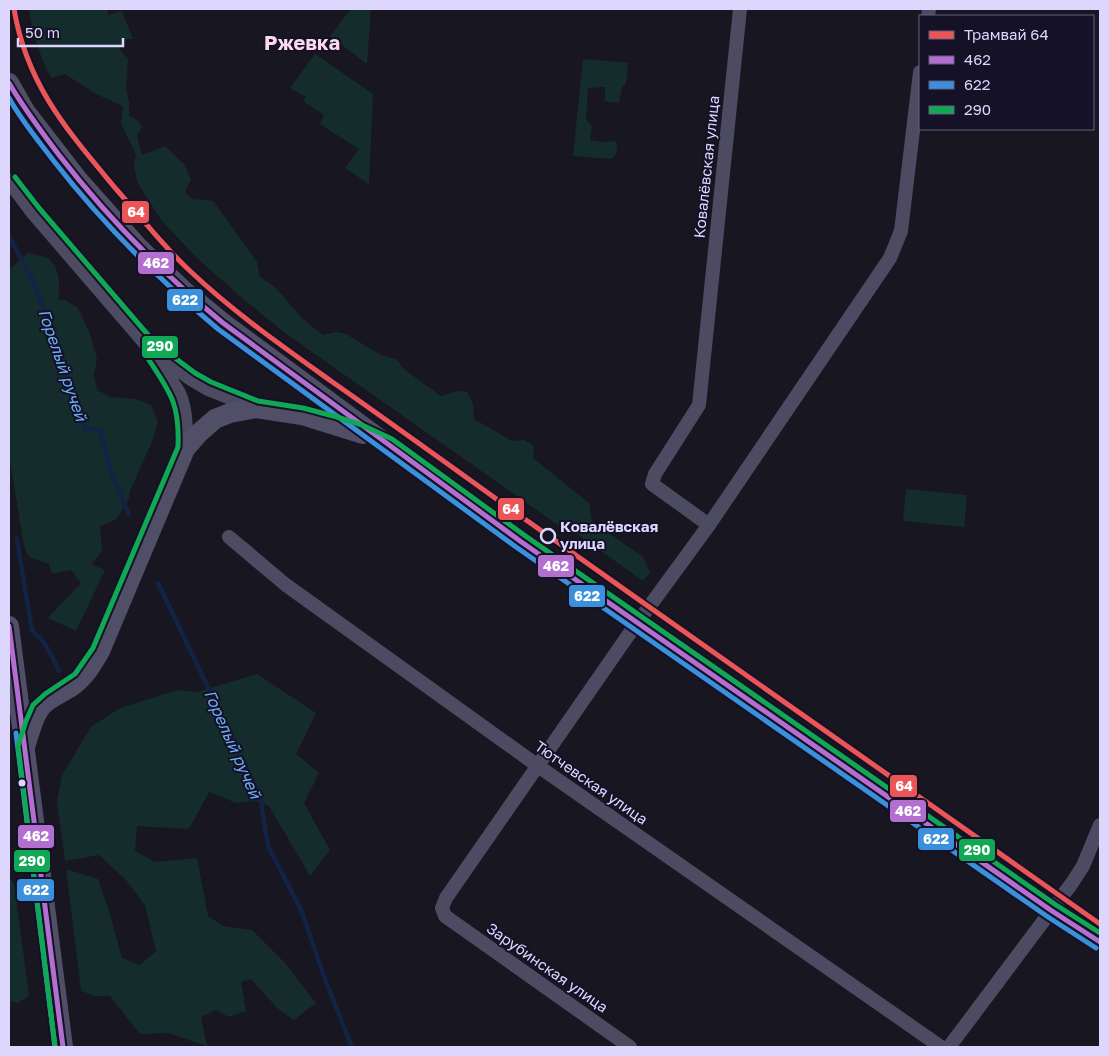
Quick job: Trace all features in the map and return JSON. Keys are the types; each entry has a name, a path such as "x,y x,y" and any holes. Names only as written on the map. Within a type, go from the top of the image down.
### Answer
{"main road":[{"path":"9,83 25,111 79,181 138,247 184,290 223,322 388,445 638,623 1100,942"},
{"path":"25,747 38,711 48,700 70,688 82,678 92,665 100,651 185,448 215,419 230,413 256,408 302,415 336,424 388,445"},
{"path":"9,626 63,1047"}],"street":[{"name":"Ковалёвская улица","path":"709,525 652,484 654,474 698,405 740,9"},
{"path":"538,766 709,525 890,258 901,231 919,80"},
{"path":"9,181 150,350 179,394 184,410 186,428 185,448"},
{"path":"150,350 208,389 256,408"},
{"name":"Тютчевская улица","path":"229,536 286,585 538,766 941,1047"},
{"name":"Зарубинская улица","path":"538,766 446,898 442,908 445,916 630,1047"},
{"path":"949,1047 1083,866 1100,825"}],"green space":[{"path":"29,9 107,9 108,15 122,11 133,39 126,39 119,48 128,59 126,87 129,116 137,120 142,127 137,136 142,155 165,146 184,164 191,179 185,192 192,199 213,201 257,262 260,277 275,287 304,320 323,335 336,332 346,334 381,355 396,359 405,370 441,396 458,391 467,392 473,404 474,419 512,441 524,440 534,446 533,458 589,503 592,521 643,557 650,572 643,581 563,524 558,525 285,333 197,258 161,220 137,182 134,164 136,155 121,123 123,106 96,94 65,74 51,78 37,44"},
{"path":"351,9 371,9 367,64 330,36"},
{"path":"315,54 373,94 369,184 345,168 359,149 320,124 324,115 303,101 306,97 290,88"},
{"path":"583,59 628,63 626,84 622,87 619,103 605,101 605,87 588,88 586,120 592,126 590,140 615,141 617,151 611,159 573,156"},
{"path":"28,253 43,256 51,261 58,274 58,299 65,300 78,308 90,334 97,359 94,375 97,390 110,397 136,399 151,405 158,421 153,439 130,491 129,498 117,519 100,526 102,552 91,564 105,570 76,631 48,618 81,583 71,570 52,574 49,564 29,557 24,546 9,455 9,270"},
{"path":"906,489 967,495 964,527 903,521"},
{"path":"257,674 316,713 296,754 319,773 304,803 330,850 310,876 269,806 256,801 236,803 209,792 189,829 137,826 135,851 155,862 197,858 208,916 223,926 252,930 285,963 316,1003 294,1020 277,1008 251,979 241,982 246,1011 229,1017 215,1010 201,1017 207,1046 168,1033 140,1034 110,996 95,996 81,991 66,869 98,879 122,958 140,965 156,951 145,905 126,880 99,855 65,861 57,802 62,775 91,727 120,708 178,690 197,692"},
{"path":"9,878 14,883 29,996 18,1003 9,1001"}],"waterway":[{"name":"Горелый ручей","path":"9,236 33,281 56,342 73,404 85,428 100,430 112,475 129,514"},
{"path":"17,539 32,631 45,644 59,671"},
{"name":"Горелый ручей","path":"158,583 260,796 268,846 302,912 323,974 352,1047"}],"tram line":[{"name":"64","path":"14,9 20,36 39,84 66,127 160,241 222,300 294,355 502,503 1100,924"}],"transit line":[{"name":"462","path":"9,83 46,137 96,200 136,244 223,323 520,541 1052,911 1100,942"},
{"name":"622","path":"9,98 24,122 91,206 152,270 218,329 516,547 1048,917 1096,948"},
{"name":"290","path":"15,177 39,208 155,343 195,373 211,382 258,401 303,408 337,417 362,425 392,439 524,535 1056,905 1100,933"},
{"name":"290","path":"55,1047 18,746 33,705 45,694 75,674 93,648 178,447 175,407 167,388 145,354"},
{"name":"462","path":"9,626 63,1047"},
{"name":"622","path":"16,733 55,1047"}],"place":[{"name":"Ковалёвская улица","path":"548,536"}],"district":[{"name":"Ржевка","path":"302,43"}]}
